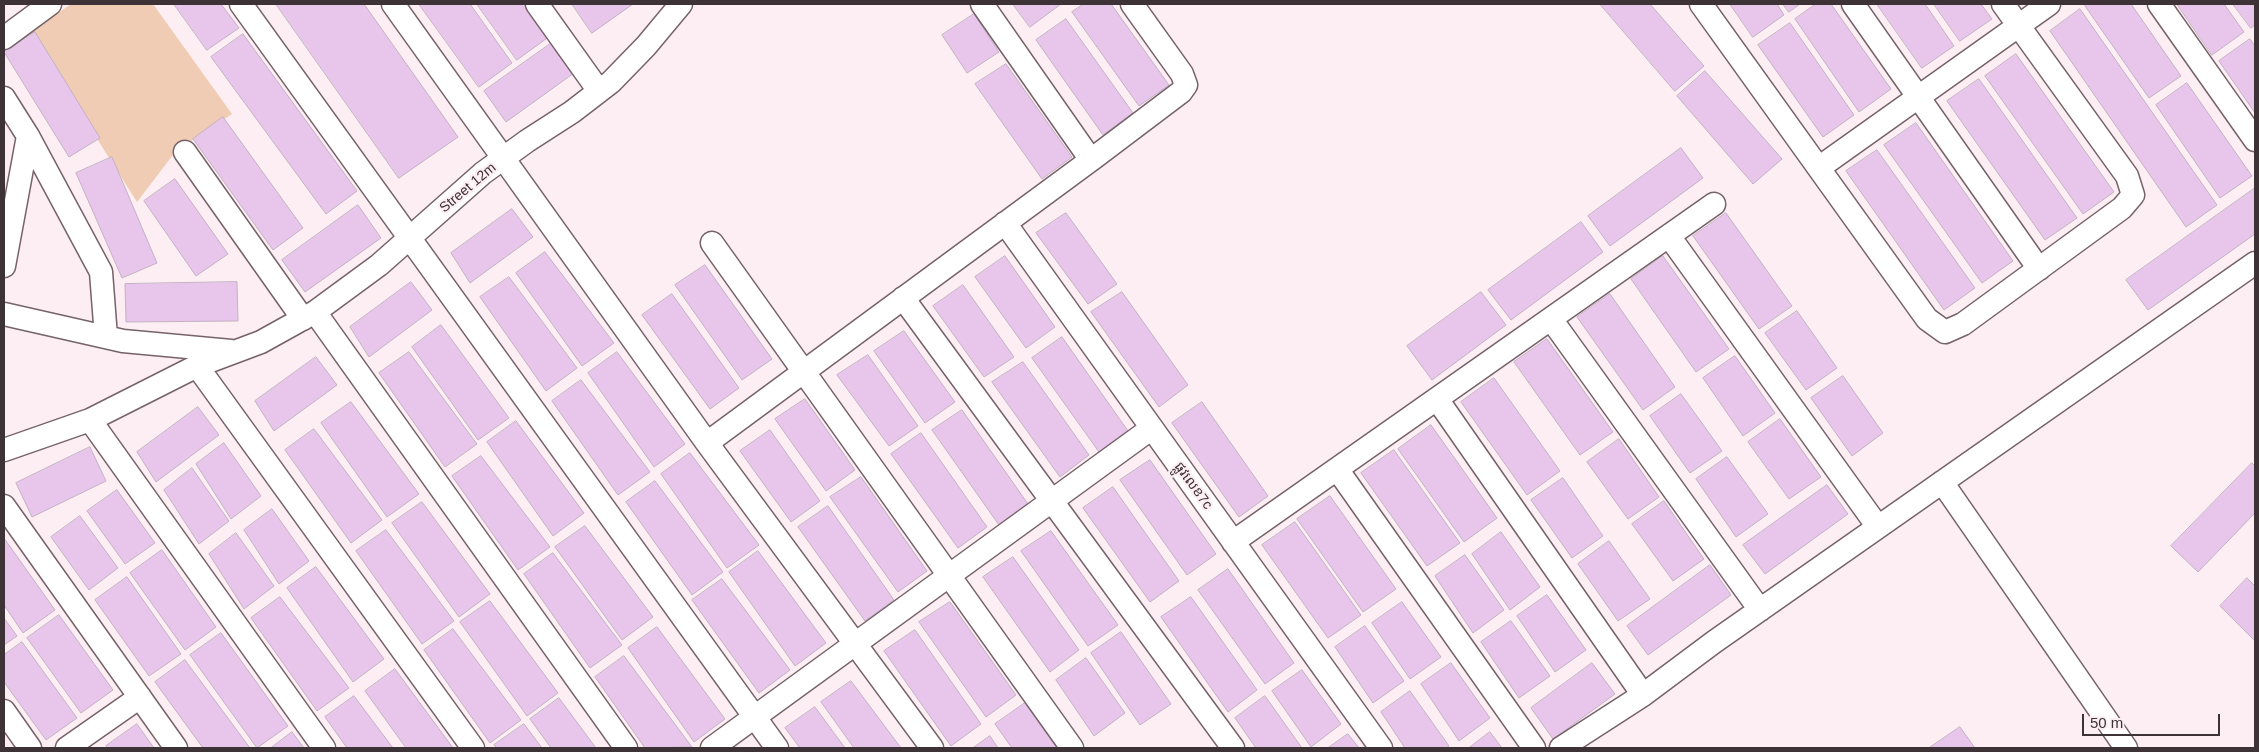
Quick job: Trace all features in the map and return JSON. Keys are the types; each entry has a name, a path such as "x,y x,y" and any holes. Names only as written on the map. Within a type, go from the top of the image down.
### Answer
{"street":[{"path":"4,38 50,4"},
{"path":"241,4 411,237 777,748"},
{"path":"393,4 707,443 932,748"},
{"path":"537,4 599,91"},
{"name":"Street 12m","path":"4,450 90,420 197,366 261,342 309,316 379,265 483,173 572,112 599,91 646,46 681,4"},
{"path":"982,4 1091,160"},
{"path":"707,443 1181,92 1186,85 1182,74 1132,4"},
{"path":"1701,4 1820,167 1927,320 1945,332 1963,324 2039,269 2122,208 2133,195 2126,176 2003,4"},
{"path":"1853,4 2039,269"},
{"path":"1820,167 2049,4"},
{"path":"2159,4 2255,140"},
{"path":"4,98 28,136 101,272 106,337"},
{"path":"4,266 28,136"},
{"path":"185,152 309,316 626,748"},
{"path":"1233,542 1714,204"},
{"name":"ផ្លូវលេខ7c","path":"1005,223 1381,748"},
{"path":"1669,236 1878,527"},
{"path":"712,243 1072,748"},
{"path":"1561,748 1643,695 1760,610 2255,263"},
{"path":"903,298 1233,748"},
{"path":"4,314 123,341 237,351"},
{"path":"1551,319 1760,610"},
{"path":"197,366 473,748"},
{"path":"1437,399 1643,695"},
{"path":"90,420 324,748"},
{"path":"712,748 1152,428"},
{"path":"1337,469 1534,748"},
{"path":"1942,482 2126,748"},
{"path":"4,506 176,748"},
{"path":"67,748 140,697"},
{"path":"4,710 30,748"}],"shaded area":[{"path":"71,4 153,4 232,114 176,151 137,202 30,33"}],"building":[{"path":"174,4 221,4 239,28 207,50"},
{"path":"276,4 364,4 458,137 399,178"},
{"path":"419,4 470,4 512,63 479,87"},
{"path":"477,4 527,4 550,36 517,60"},
{"path":"572,4 633,4 592,33"},
{"path":"1013,4 1061,4 1030,27"},
{"path":"1084,4 1111,4 1169,85 1139,106 1072,12"},
{"path":"1600,4 1650,4 1704,66 1675,91"},
{"path":"1730,4 1777,4 1784,15 1753,37"},
{"path":"1783,4 1800,4 1789,12"},
{"path":"1816,4 1831,4 1891,89 1859,112 1795,19"},
{"path":"1877,4 1925,4 1954,46 1922,68"},
{"path":"1934,4 1981,4 1992,19 1960,41"},
{"path":"2087,4 2131,4 2181,76 2149,98 2085,6"},
{"path":"2177,4 2224,4 2244,32 2212,55"},
{"path":"2233,4 2255,4 2255,25 2251,28"},
{"path":"2080,9 2217,205 2186,227 2050,31"},
{"path":"974,14 999,52 967,73 942,35"},
{"path":"1066,19 1133,113 1103,135 1036,40"},
{"path":"1790,23 1854,115 1823,137 1758,45"},
{"path":"35,32 100,138 69,157 4,52"},
{"path":"243,34 357,191 326,214 211,57"},
{"path":"2250,39 2255,46 2255,113 2219,61"},
{"path":"553,42 574,73 506,122 484,91"},
{"path":"2016,54 2114,192 2083,214 1985,76"},
{"path":"1006,64 1072,157 1042,179 975,84"},
{"path":"1705,71 1782,159 1753,184 1677,96"},
{"path":"1979,79 2077,218 2045,240 1947,101"},
{"path":"2187,83 2252,176 2220,198 2156,105"},
{"path":"223,117 303,228 273,250 193,139"},
{"path":"1916,123 2013,261 1982,283 1884,145"},
{"path":"1681,148 1703,178 1610,246 1588,216"},
{"path":"1877,150 1975,288 1944,310 1846,171"},
{"path":"112,157 157,263 122,278 76,173"},
{"path":"175,179 228,254 196,276 144,201"},
{"path":"2255,188 2255,234 2148,310 2126,280"},
{"path":"358,205 381,238 305,292 282,260"},
{"path":"512,209 533,237 470,283 451,253"},
{"path":"1066,213 1117,284 1088,304 1036,233"},
{"path":"1726,213 1792,306 1759,329 1693,236"},
{"path":"1581,222 1603,252 1511,320 1488,290"},
{"path":"545,252 614,343 582,366 516,273"},
{"path":"1005,256 1055,327 1026,348 975,277"},
{"path":"1663,256 1729,349 1696,372 1631,279"},
{"path":"705,265 772,359 742,380 675,285"},
{"path":"509,277 577,368 546,391 480,297"},
{"path":"237,282 238,321 126,322 125,284"},
{"path":"411,282 432,310 369,357 350,327"},
{"path":"963,285 1014,357 984,377 933,306"},
{"path":"1122,292 1188,385 1159,407 1091,312"},
{"path":"1481,292 1506,325 1432,380 1407,346"},
{"path":"672,294 739,388 710,409 642,315"},
{"path":"1610,294 1675,387 1643,410 1577,317"},
{"path":"1797,311 1837,368 1806,390 1765,333"},
{"path":"441,325 509,418 478,440 412,347"},
{"path":"904,331 955,402 925,423 874,351"},
{"path":"1062,337 1128,431 1099,452 1032,358"},
{"path":"1547,339 1613,432 1580,455 1514,362"},
{"path":"409,352 477,444 445,467 379,373"},
{"path":"617,352 685,444 654,467 588,373"},
{"path":"868,355 918,426 889,446 837,375"},
{"path":"1735,356 1775,413 1743,436 1703,378"},
{"path":"316,357 337,385 274,431 255,401"},
{"path":"1023,362 1089,455 1060,477 992,382"},
{"path":"1843,376 1883,433 1852,456 1811,398"},
{"path":"1494,378 1560,471 1527,495 1461,402"},
{"path":"581,380 650,472 618,495 552,401"},
{"path":"1681,394 1722,451 1690,473 1650,416"},
{"path":"805,399 855,470 826,491 775,419"},
{"path":"351,402 419,494 387,517 321,423"},
{"path":"1202,402 1268,496 1239,517 1172,423"},
{"path":"198,407 219,435 156,482 137,452"},
{"path":"962,410 1028,504 999,525 932,430"},
{"path":"1780,419 1821,477 1789,499 1748,442"},
{"path":"516,421 584,513 553,536 487,442"},
{"path":"1431,425 1497,518 1464,542 1398,449"},
{"path":"314,429 382,520 351,543 285,450"},
{"path":"770,430 820,501 791,522 740,451"},
{"path":"921,433 987,527 958,548 891,454"},
{"path":"1619,439 1659,497 1628,519 1587,462"},
{"path":"224,443 261,496 231,519 196,464"},
{"path":"90,447 106,481 32,517 16,483"},
{"path":"1394,450 1460,543 1427,566 1361,473"},
{"path":"690,453 759,545 727,568 661,474"},
{"path":"481,456 550,547 518,570 452,476"},
{"path":"1727,457 1768,514 1736,537 1696,479"},
{"path":"1150,460 1216,554 1187,575 1120,480"},
{"path":"2252,463 2255,466 2255,513 2198,572 2171,546"},
{"path":"192,468 229,521 199,544 164,490"},
{"path":"861,477 927,571 898,592 830,497"},
{"path":"1563,478 1603,536 1572,558 1531,500"},
{"path":"655,481 723,572 692,595 626,502"},
{"path":"1827,485 1848,514 1765,574 1743,545"},
{"path":"1113,487 1179,581 1150,602 1083,508"},
{"path":"117,490 155,543 125,564 87,511"},
{"path":"1330,496 1396,589 1363,612 1297,519"},
{"path":"1664,501 1704,559 1673,581 1632,524"},
{"path":"422,502 490,594 459,617 392,523"},
{"path":"828,506 894,600 865,621 798,527"},
{"path":"272,509 309,561 279,584 244,530"},
{"path":"80,516 118,568 89,590 51,537"},
{"path":"1295,522 1361,615 1328,638 1262,545"},
{"path":"585,526 653,617 622,640 555,547"},
{"path":"386,530 454,621 422,644 356,551"},
{"path":"1051,531 1118,625 1088,646 1021,551"},
{"path":"1501,532 1540,587 1510,610 1472,554"},
{"path":"236,533 274,586 244,609 209,554"},
{"path":"4,538 55,610 23,633 4,605"},
{"path":"1609,541 1650,599 1618,621 1578,564"},
{"path":"162,550 216,627 185,650 130,573"},
{"path":"758,551 826,643 795,666 729,572"},
{"path":"553,553 622,645 590,668 524,574"},
{"path":"1465,555 1504,610 1473,633 1435,576"},
{"path":"1013,557 1079,650 1050,672 983,577"},
{"path":"1710,565 1731,595 1648,655 1627,626"},
{"path":"316,567 384,659 353,682 287,588"},
{"path":"1228,569 1294,663 1265,684 1198,590"},
{"path":"127,577 181,654 149,676 95,600"},
{"path":"2247,578 2255,586 2255,641 2220,606"},
{"path":"722,579 790,670 759,693 692,600"},
{"path":"1547,595 1586,650 1555,672 1517,616"},
{"path":"280,597 349,688 317,711 251,618"},
{"path":"1191,597 1257,690 1228,712 1161,617"},
{"path":"490,601 558,693 527,716 460,622"},
{"path":"950,602 1016,695 986,717 919,622"},
{"path":"1402,602 1441,657 1410,679 1372,623"},
{"path":"59,615 113,690 81,713 27,638"},
{"path":"4,618 17,636 4,645"},
{"path":"1511,621 1550,676 1519,698 1481,642"},
{"path":"1365,626 1404,681 1373,703 1335,647"},
{"path":"657,627 725,719 694,742 628,648"},
{"path":"453,629 521,720 490,743 424,650"},
{"path":"915,630 981,724 951,746 884,651"},
{"path":"1121,632 1171,704 1140,725 1091,653"},
{"path":"221,633 288,726 257,748 190,655"},
{"path":"22,642 77,718 46,740 4,682 4,655"},
{"path":"624,656 692,747 645,748 595,677"},
{"path":"1086,658 1125,713 1094,736 1056,680"},
{"path":"185,660 250,748 203,748 155,682"},
{"path":"1451,663 1490,718 1459,741 1421,684"},
{"path":"1592,663 1615,694 1553,739 1531,708"},
{"path":"395,669 453,748 406,748 365,691"},
{"path":"1302,670 1341,724 1311,747 1272,691"},
{"path":"851,681 901,748 854,748 821,702"},
{"path":"1410,691 1449,746 1446,748 1405,748 1381,712"},
{"path":"354,696 393,748 347,748 325,717"},
{"path":"1265,696 1302,748 1256,748 1235,718"},
{"path":"559,698 596,748 551,748 530,719"},
{"path":"1025,703 1057,748 1012,748 995,724"},
{"path":"815,707 845,748 800,748 785,728"},
{"path":"137,724 154,748 108,748 106,746"},
{"path":"524,724 542,748 497,748 494,745"},
{"path":"1960,727 1975,748 1929,748"},
{"path":"292,732 304,748 271,748"},
{"path":"1490,732 1502,748 1469,748"},
{"path":"1348,734 1359,748 1328,748"},
{"path":"990,736 998,748 973,748"}]}
